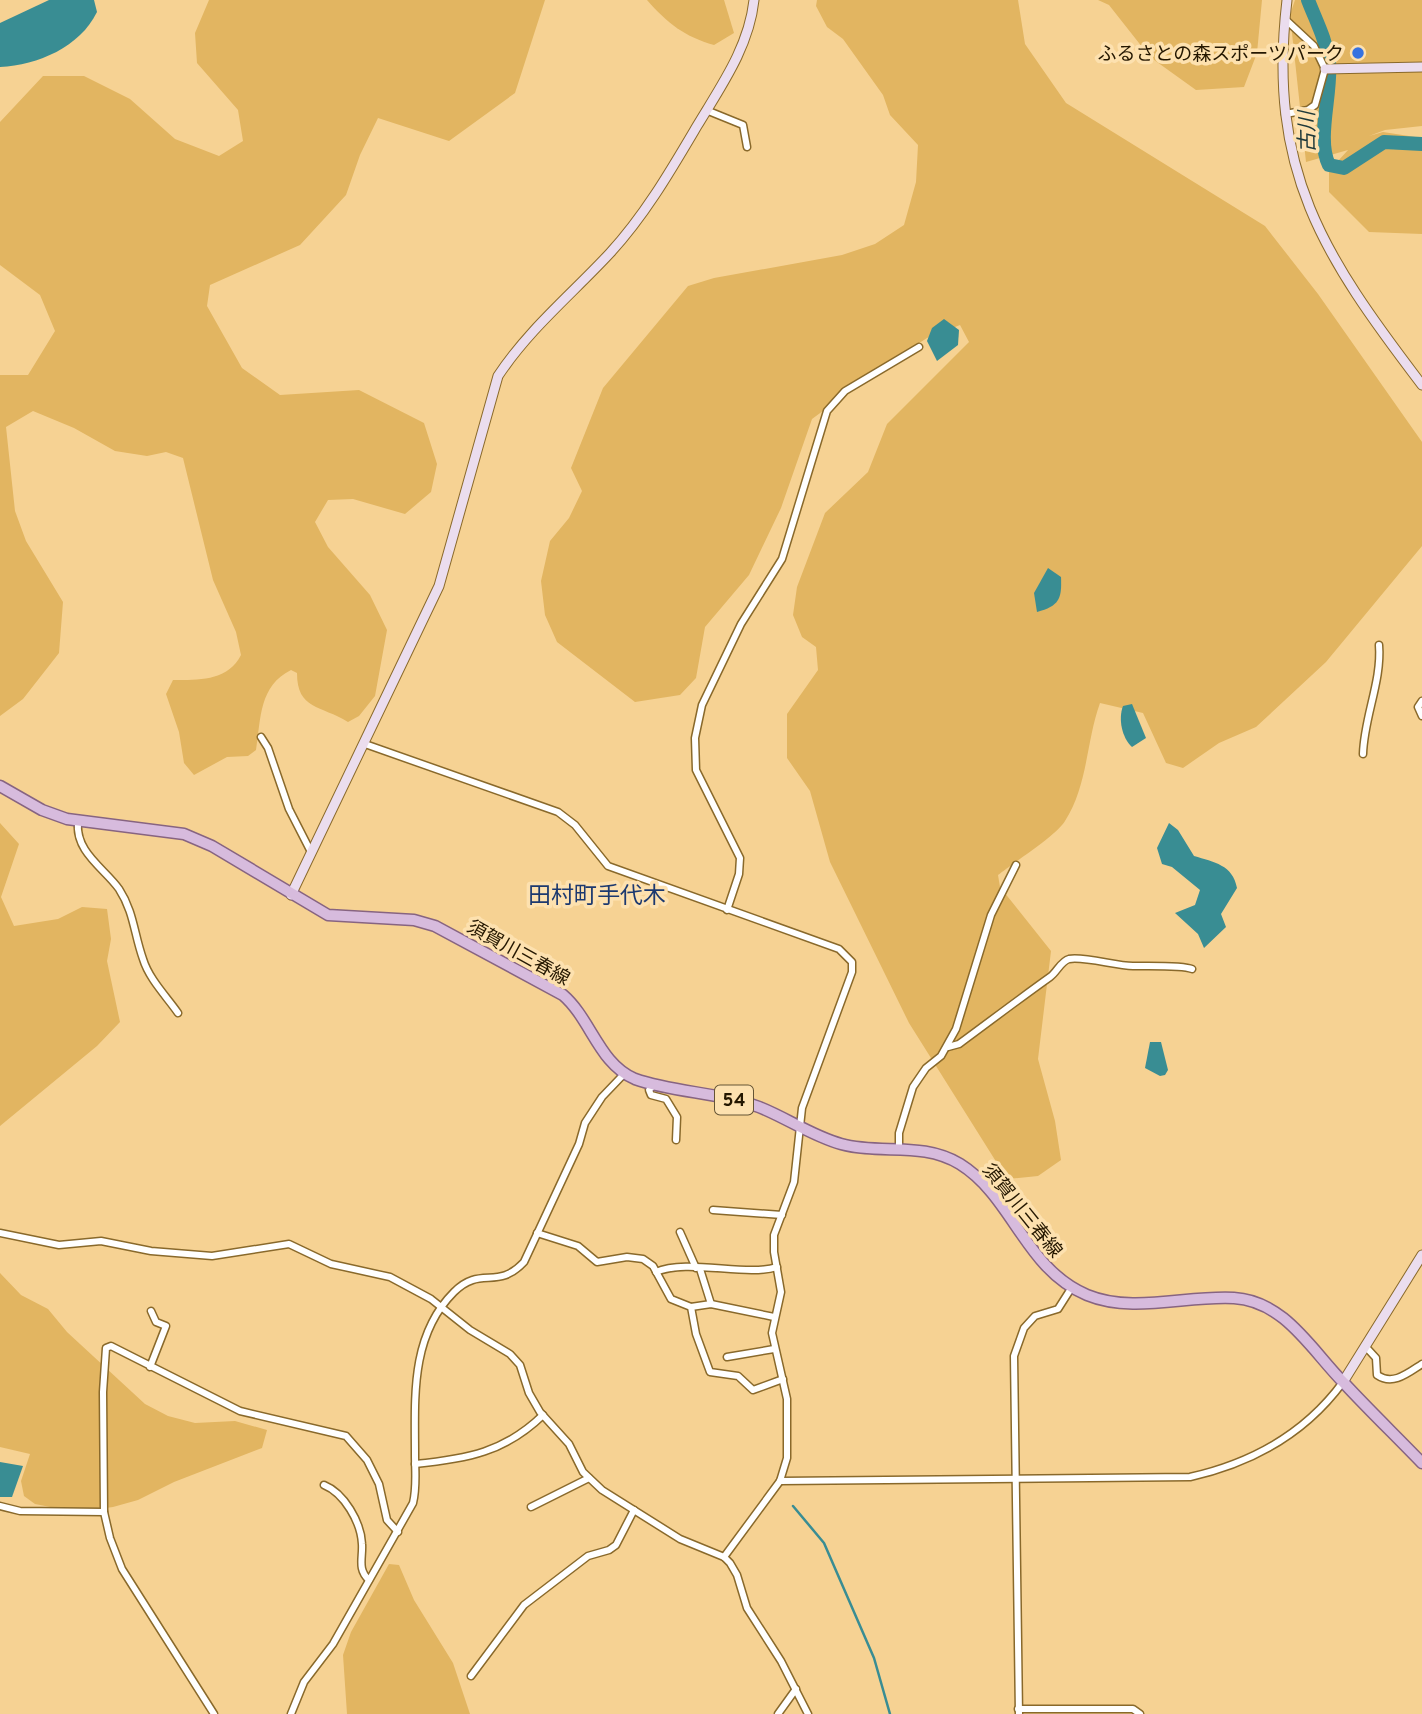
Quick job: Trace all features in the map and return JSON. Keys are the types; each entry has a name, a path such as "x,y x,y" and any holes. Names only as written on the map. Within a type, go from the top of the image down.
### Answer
{"main road":[{"name":"須賀川三春線","path":"0,786 42,810 78,822 184,834 212,846 328,915 425,922 567,998 624,1074 654,1085 758,1107 839,1144 859,1148 920,1149 945,1157 979,1178 1033,1254 1072,1287 1101,1299 1122,1302 1232,1297 1257,1302 1286,1320 1422,1461"}],"street":[{"path":"291,895 439,586 498,376 512,355 633,226 734,65 746,37 754,0"},
{"path":"1287,0 1282,68 1285,114 1301,184 1322,238 1368,314 1422,384"},
{"path":"1285,19 1314,46 1325,69 1315,105 1308,110 1285,114"},
{"path":"1325,69 1422,67"},
{"path":"706,110 743,125 747,147"},
{"path":"727,910 739,874 740,858 696,770 695,738 702,705 741,624 782,559 827,411 845,391 919,347"},
{"path":"1363,754 1367,718 1379,665 1379,645"},
{"path":"1422,701 1418,707 1422,716"},
{"path":"261,737 268,748 283,796 311,852"},
{"path":"365,744 558,812 575,825 608,866 845,951 852,962 852,972 802,1108 794,1182 774,1244 781,1292 774,1317 774,1349 787,1399 787,1458 780,1481 724,1557"},
{"path":"78,822 79,838 86,852 117,887 130,907 146,967 178,1013"},
{"path":"899,1148 899,1133 914,1087 948,1047 957,1029 991,915 1016,865"},
{"path":"948,1047 964,1041 1072,958 1111,965 1165,968 1186,966 1192,969"},
{"path":"291,1714 304,1682 333,1644 398,1532 415,1496 415,1390 419,1359 428,1329 452,1294 472,1279 502,1279 524,1262 574,1155 585,1123 602,1097 624,1074"},
{"path":"654,1085 649,1090 651,1095 666,1099 677,1118 676,1140"},
{"path":"713,1210 782,1215"},
{"path":"680,1232 698,1268 711,1304"},
{"path":"0,1233 59,1245 101,1241 151,1251 212,1256 289,1244 331,1264 390,1276 443,1307 470,1330 510,1354 520,1365 529,1393 543,1415 560,1431 589,1478 618,1502 680,1539 724,1557 736,1572 747,1608 808,1714"},
{"path":"537,1233 578,1246 597,1262 638,1257 656,1272 671,1299 691,1307 711,1304 774,1317"},
{"path":"780,1481 1159,1479 1208,1473 1260,1453 1292,1435 1329,1400 1398,1298 1422,1255"},
{"path":"656,1272 672,1268 762,1270 777,1267"},
{"path":"1072,1287 1058,1309 1035,1316 1018,1341 1014,1356 1018,1711 1133,1709 1140,1714"},
{"path":"691,1307 696,1334 710,1372 738,1376 752,1390 783,1380"},
{"path":"150,1367 166,1326 156,1322 151,1311"},
{"path":"214,1714 122,1569 110,1538 103,1512 105,1350 111,1346 240,1411 346,1436 367,1460 379,1484 387,1520 398,1532"},
{"path":"1364,1346 1376,1358 1377,1375 1386,1380 1401,1378 1422,1364"},
{"path":"727,1357 774,1349"},
{"path":"415,1464 466,1457 494,1449 523,1434 543,1415"},
{"path":"531,1507 589,1478"},
{"path":"324,1485 339,1494 347,1505 361,1535 362,1570 369,1580"},
{"path":"0,1506 20,1511 103,1512"},
{"path":"471,1676 524,1605 588,1556 609,1550 634,1510"},
{"path":"778,1714 796,1689"}],"shaded area":[{"path":"209,0 545,0 515,93 449,141 378,118 360,155 346,195 300,245 210,285 207,306 242,368 280,395 359,390 424,423 437,464 431,492 405,514 353,499 328,500 315,522 328,547 370,595 387,630 375,696 359,716 348,722 306,700 298,685 297,673 291,670 273,685 267,694 256,750 248,756 227,757 194,775 184,763 179,732 166,694 173,680 203,679 221,674 229,670 241,655 236,632 213,580 183,458 166,452 147,456 115,451 74,428 33,411 6,427 15,511 26,541 63,602 59,653 23,699 0,716 0,375 28,375 55,331 40,295 0,265 0,122 43,76 84,76 130,99 175,139 219,156 243,141 238,110 197,63 195,33"},
{"path":"647,0 724,0 734,33 714,45 704,42 677,28"},
{"path":"817,0 1018,0 1025,44 1066,103 1265,226 1318,294 1422,442 1422,546 1326,662 1256,727 1219,743 1183,768 1166,763 1143,713 1100,703 1078,793 1065,821 1044,841 998,875 1000,887 1051,951 1038,1059 1055,1121 1061,1160 1038,1176 1007,1179 909,1023 830,862 810,791 787,758 787,714 818,670 816,647 802,637 793,615 797,587 825,513 868,472 887,424 969,342 960,325 927,338 812,419 781,508 749,575 705,627 696,678 680,695 635,702 557,642 545,615 541,581 550,541 569,518 582,491 571,468 603,388 688,286 714,278 842,255 875,244 904,225 916,182 918,145 890,115 883,95 843,39 827,27 816,6"},
{"path":"1098,0 1262,0 1257,53 1244,87 1196,90 1150,57 1109,5"},
{"name":"ふるさとの森スポーツパーク","path":"1295,0 1422,0 1422,126 1385,130 1369,136 1383,132 1422,138 1422,234 1369,232 1329,192 1329,171 1348,150 1306,162 1290,15"},
{"path":"0,823 19,844 1,897 14,926 58,919 82,907 107,909 111,939 107,961 120,1022 97,1046 0,1126"},
{"path":"0,1273 21,1295 48,1309 67,1332 145,1404 168,1416 195,1423 235,1421 267,1430 262,1448 174,1482 138,1500 113,1507 76,1512 35,1504 24,1496 21,1481 30,1454 0,1447"},
{"path":"389,1564 399,1565 414,1600 453,1663 470,1714 347,1714 343,1655 351,1632"}],"water":[{"path":"49,0 94,0 97,12 80,35 56,52 29,62 0,67 0,23"},
{"path":"944,319 959,330 958,345 937,361 927,341 932,328"},
{"path":"1048,568 1061,577 1060,596 1055,604 1037,612 1034,593"},
{"path":"1132,704 1146,738 1132,747 1123,734 1121,717 1123,706"},
{"path":"1169,823 1178,830 1194,856 1222,866 1235,880 1237,888 1221,914 1226,927 1204,948 1198,934 1175,913 1195,905 1200,890 1172,867 1162,864 1157,848"},
{"path":"1150,1042 1161,1042 1168,1070 1165,1075 1160,1076 1145,1068"},
{"path":"0,1462 23,1466 12,1497 0,1497"}],"waterway":[{"name":"古川","path":"1308,0 1328,54 1324,142 1329,165 1344,168 1384,142 1422,144"},
{"path":"793,1506 824,1543 874,1658 890,1714"}],"place":[{"name":"ふるさとの森スポーツパーク","path":"1358,53"}],"district":[{"name":"田村町手代木","path":"597,895"}]}
